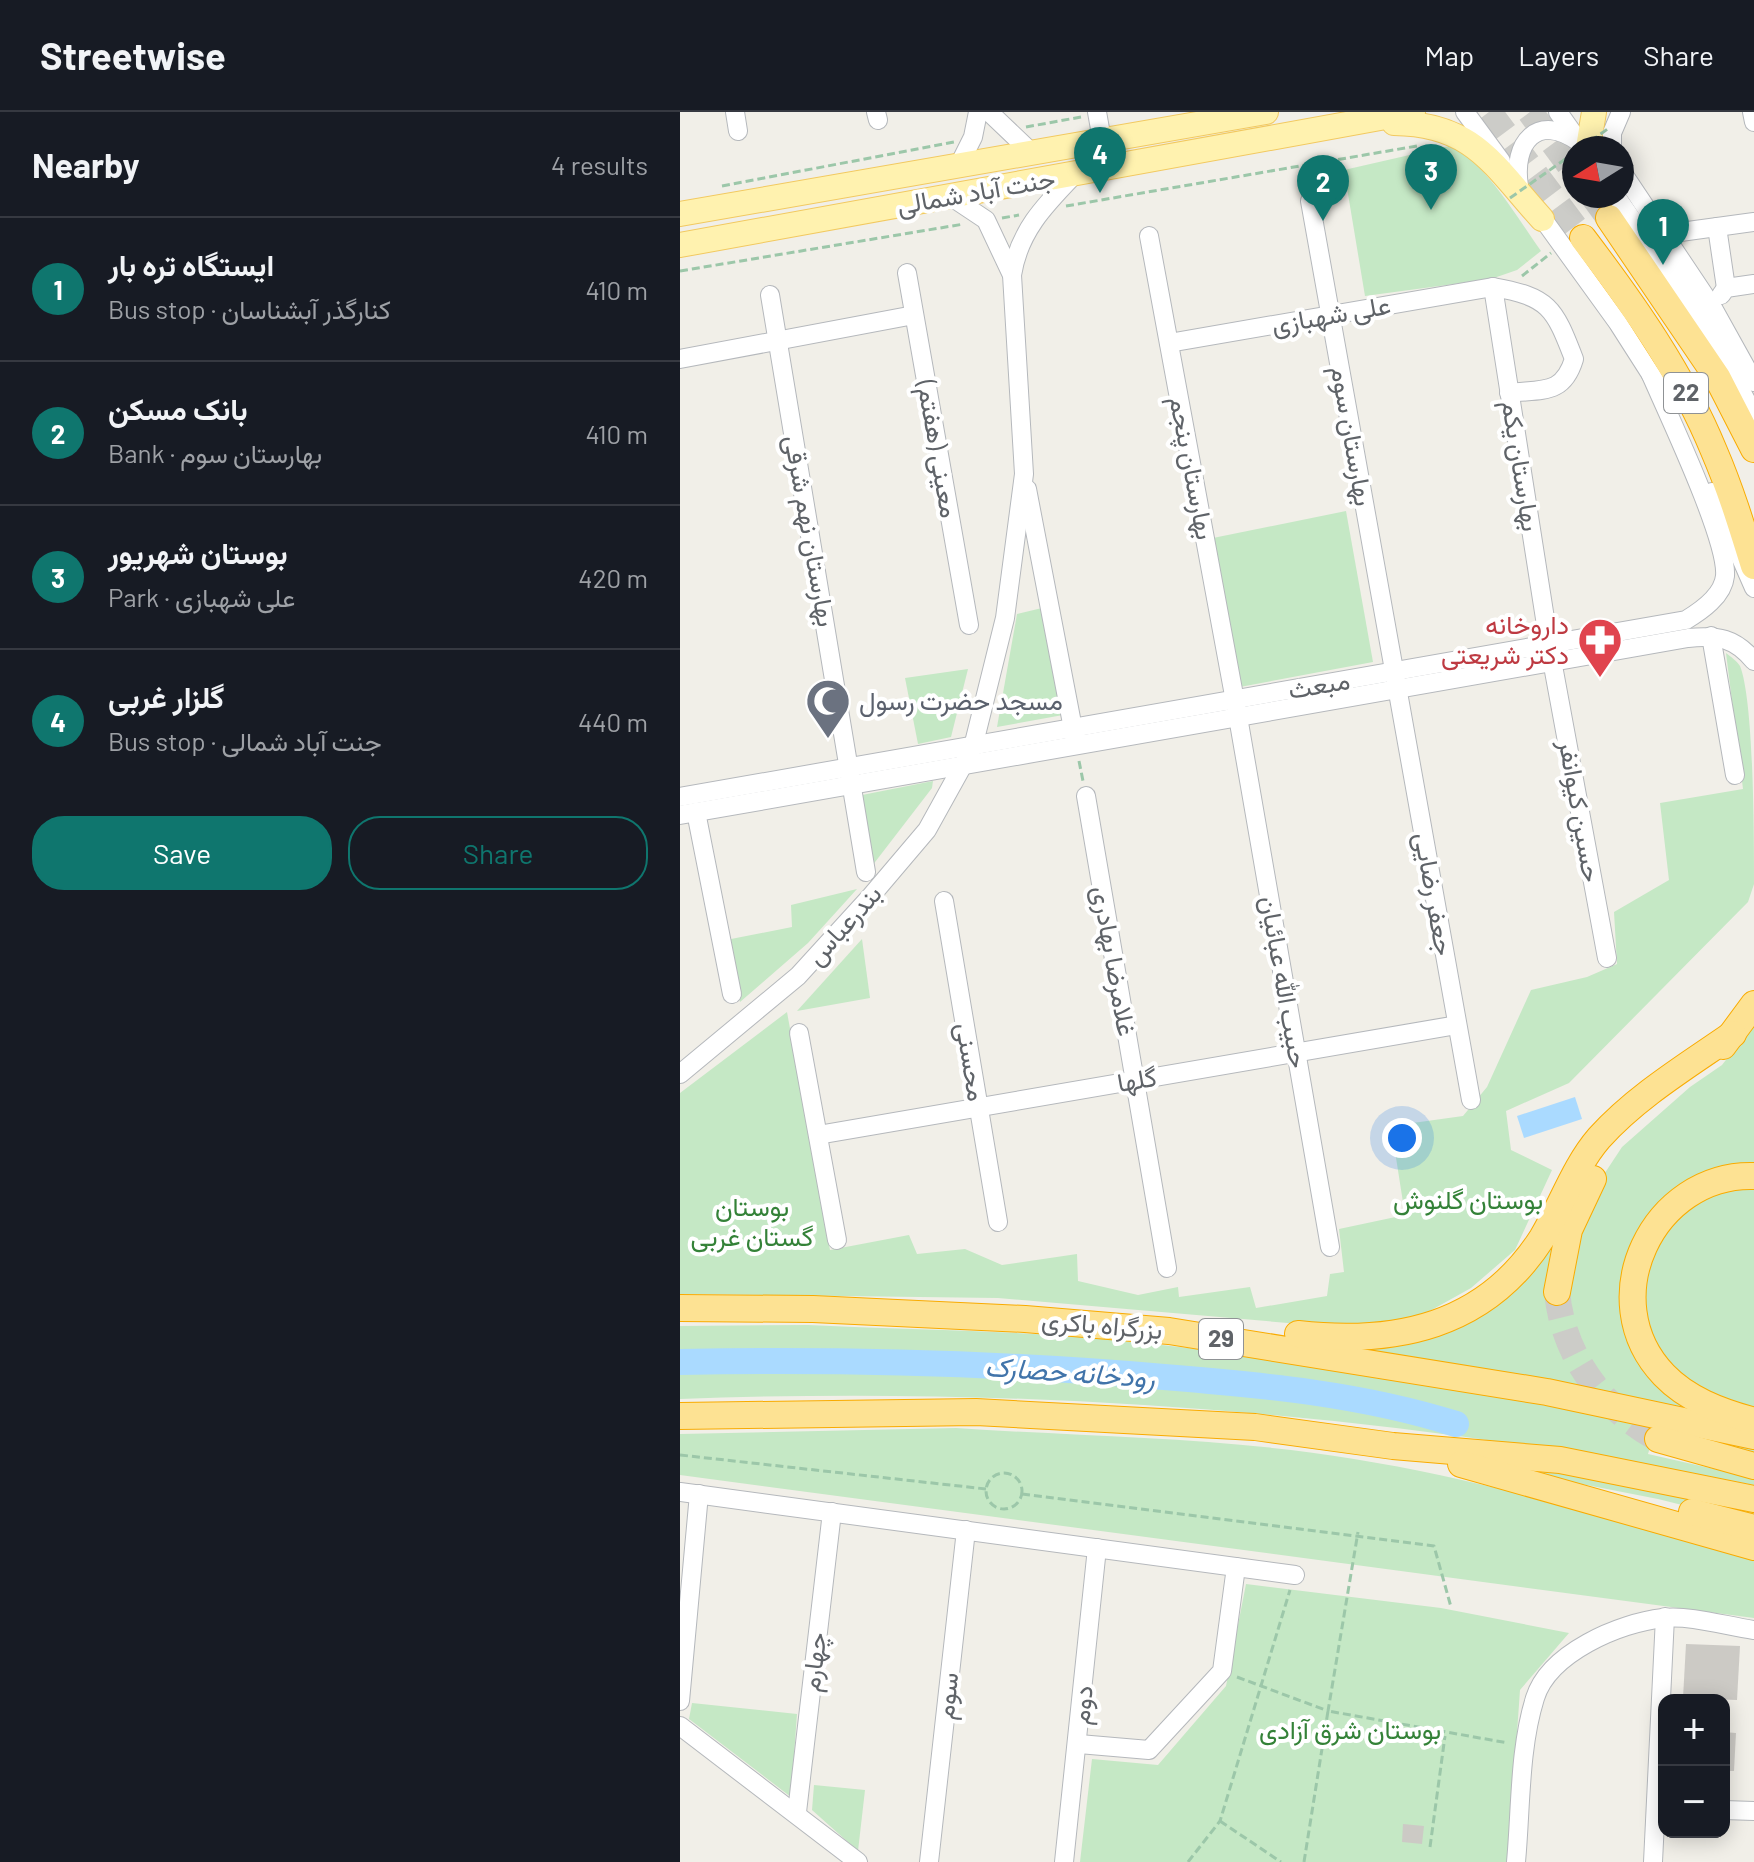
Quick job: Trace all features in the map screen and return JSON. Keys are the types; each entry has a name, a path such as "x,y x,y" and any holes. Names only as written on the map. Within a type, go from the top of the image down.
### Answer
{"highway":[{"name":"22","path":"1614,208 1717,377 1754,449"},
{"name":"22","path":"1583,238 1625,294 1689,398 1714,449 1754,566"},
{"path":"1557,1292 1569,1230 1601,1164 1633,1127 1714,1058 1754,1004"},
{"path":"1169,1331 1269,1330 1344,1339 1377,1338 1416,1330 1457,1314 1491,1292 1531,1254 1597,1140 1625,1112 1733,1034"},
{"path":"1754,1176 1714,1181 1676,1202 1646,1239 1637,1262 1633,1291 1640,1335 1665,1377 1708,1405 1754,1420"},
{"name":"بزرگراه باکری","path":"680,1308 813,1309 1025,1319 1169,1331 1547,1392 1754,1436"},
{"path":"680,1416 991,1412 1255,1427 1393,1446 1560,1460 1754,1499"},
{"path":"1658,1439 1754,1466"},
{"path":"1393,1446 1754,1547"},
{"path":"1531,1483 1641,1500 1754,1528"}],"main road":[{"name":"جنت آباد شمالی","path":"680,214 1266,112"},
{"name":"جنت آباد شمالی","path":"680,245 1413,112"},
{"path":"1239,117 1249,127 1244,143"},
{"path":"1348,124 1415,123 1459,134 1475,146 1543,230"}],"street":[{"path":"735,112 738,131"},
{"path":"959,165 973,137 978,112"},
{"path":"989,112 1031,152"},
{"path":"1465,112 1513,193 1651,375 1691,447 1754,588"},
{"path":"1558,112 1573,136"},
{"path":"1612,136 1621,112"},
{"path":"1752,112 1754,122"},
{"path":"1097,113 1102,140"},
{"path":"1513,193 1521,145 1540,131 1557,129 1566,136"},
{"path":"1075,174 1040,211 1022,236 1012,275 1024,474 1075,737"},
{"path":"1634,189 1713,308 1754,382"},
{"path":"950,196 986,220 1012,275"},
{"name":"بهارستان سوم","path":"1310,201 1395,680"},
{"path":"1614,208 1710,333 1754,415"},
{"path":"1666,234 1754,222"},
{"path":"1713,308 1726,288 1717,227"},
{"name":"بهارستان پنجم","path":"1149,236 1237,708"},
{"name":"معینی (هفتم)","path":"907,273 969,625"},
{"path":"1726,288 1754,284"},
{"path":"1493,287 1536,297 1553,311 1574,359 1569,377 1558,387 1509,393"},
{"name":"علی شهبازی","path":"1169,343 1493,287"},
{"name":"بهارستان یکم","path":"1493,287 1553,664"},
{"name":"بهارستان نهم شرقی","path":"770,295 866,872"},
{"path":"680,359 914,315"},
{"name":"مبعث","path":"680,797 973,747 1075,737 1395,680 1549,644 1686,620 1717,594 1725,576 1711,520 1651,375"},
{"name":"بندرعباس","path":"680,1074 745,1024 798,976 927,830 963,768 973,747 1005,618 1024,474"},
{"path":"1735,775 1711,636 1734,640 1754,661"},
{"name":"مبعث","path":"1395,680 1553,664 1711,636"},
{"name":"حسین کیوانفر","path":"1553,664 1607,958"},
{"name":"جعفر رضایی","path":"1395,680 1471,1100"},
{"name":"حبیب الله عبائیان","path":"1237,708 1330,1247"},
{"name":"مبعث","path":"688,814 963,768 1075,737"},
{"name":"غلامرضا بهادری","path":"1086,796 1167,1268"},
{"path":"688,814 732,994"},
{"name":"محسنی","path":"944,901 998,1222"},
{"name":"گلها","path":"818,1135 1457,1025"},
{"path":"799,1033 837,1240"},
{"path":"680,1701 690,1493 1295,1575"},
{"name":"چهارم","path":"797,1812 832,1512"},
{"name":"سوم","path":"929,1862 966,1530"},
{"name":"دوم","path":"1064,1862 1079,1744 1097,1548"},
{"path":"1079,1744 1149,1750 1222,1671 1236,1567"},
{"path":"1516,1862 1526,1746 1535,1695 1569,1651 1623,1627 1665,1617 1754,1630"},
{"path":"1661,1766 1665,1617"},
{"path":"680,1726 797,1812 858,1862"},
{"path":"1730,1810 1754,1811"},
{"path":"1653,1862 1658,1822"}],"path":[{"path":"1018,128 1097,113"},
{"path":"711,187 962,140"},
{"path":"1059,208 1426,144"},
{"path":"1520,207 1513,193 1562,161"},
{"path":"999,218 1030,213"},
{"path":"680,271 969,223"},
{"path":"1493,287 1519,278 1552,252 1543,230"},
{"path":"1075,737 1086,796"},
{"path":"680,1455 986,1489"},
{"path":"1007,1472 1017,1478 1022,1494 1016,1505 1004,1509 993,1505 986,1489 995,1474 1007,1472"},
{"path":"1022,1494 1434,1546 1451,1607"},
{"path":"1304,1862 1357,1534"},
{"path":"1188,1862 1220,1821 1295,1575"},
{"path":"1222,1671 1328,1711 1445,1735 1526,1746"},
{"path":"1430,1847 1445,1735"},
{"path":"1220,1821 1281,1862"}],"green space":[{"path":"1449,146 1462,152 1487,176 1541,251 1517,270 1491,279 1365,296 1344,170"},
{"path":"1346,511 1373,662 1240,687 1213,538"},
{"path":"1042,608 1063,715 997,727 1017,614"},
{"name":"بوستان گلنوش","path":"1726,653 1740,666 1748,708 1754,884 1748,902 1569,1083 1506,1111 1511,1150 1552,1170 1515,1250 1471,1288 1419,1317 1358,1329 998,1298 680,1294 680,1093 787,1012 830,1250 909,1235 917,1254 965,1249 1002,1265 1077,1254 1078,1281 1138,1295 1178,1287 1179,1297 1250,1287 1256,1308 1327,1296 1330,1274 1344,1272 1339,1229 1405,1215 1391,1126 1463,1116 1487,1087 1531,990 1587,977 1617,964 1614,912 1669,880 1660,803 1743,789"},
{"path":"968,669 951,737 918,744 905,678"},
{"path":"933,781 932,788 872,866 857,796"},
{"path":"857,889 808,943 740,1002 726,940 792,927 791,905"},
{"path":"862,939 870,998 797,1011"},
{"path":"1754,1024 1754,1170 1653,1217 1641,1352 1754,1424 1505,1373 1270,1335 1341,1344 1465,1317 1626,1125 1587,1172 1569,1270 1593,1191 1622,1147 1690,1087 1722,1065"},
{"path":"1754,1181 1754,1417 1675,1378 1639,1313 1659,1227 1731,1183"},
{"path":"808,1325 1104,1339 1268,1358 1431,1383 1754,1448 1754,1457 1655,1430 1648,1454 1754,1478 1754,1485 1488,1440 1220,1410 950,1397 680,1399 680,1326"},
{"path":"956,1428 1255,1446 1354,1459 1506,1490 1754,1557 1754,1618 680,1475 680,1434"},
{"path":"1505,1469 1560,1472 1754,1509 1754,1523 1658,1499"},
{"name":"بوستان شرق آزادی","path":"1246,1584 1441,1608 1569,1633 1520,1690 1508,1862 1080,1862 1092,1759 1158,1765 1226,1686"},
{"path":"692,1703 797,1714 791,1797 689,1719"},
{"path":"814,1785 865,1790 858,1851 812,1810"}],"water":[{"path":"1575,1097 1582,1119 1524,1138 1517,1116"}],"building":[{"path":"1686,1644 1740,1646 1737,1700 1730,1700 1730,1694 1683,1694"},
{"path":"1730,1732 1736,1733 1734,1771 1730,1771"},
{"path":"1403,1824 1424,1826 1422,1844 1402,1842"}],"waterway":[{"name":"رودخانه حصارک","path":"680,1362 922,1363 1164,1377 1275,1387 1348,1398 1456,1424"}],"tunnel":[{"path":"1489,112 1583,238"},
{"path":"1530,112 1562,155"},
{"path":"1602,208 1609,218"},
{"path":"1557,1292 1568,1338 1589,1378 1620,1412 1658,1439"}],"place":[{"name":"گلزار غربی","path":"1100,193"},
{"name":"بوستان شهریور","path":"1431,210"},
{"name":"بانک مسکن","path":"1323,221"},
{"name":"ایستگاه تره بار","path":"1663,265"},
{"name":"داروخانه دکتر شریعتی","path":"1600,679"},
{"name":"مسجد حضرت رسول","path":"828,740"}],"park label":[{"name":"بوستان گستان غربی","path":"752,1222"}]}
